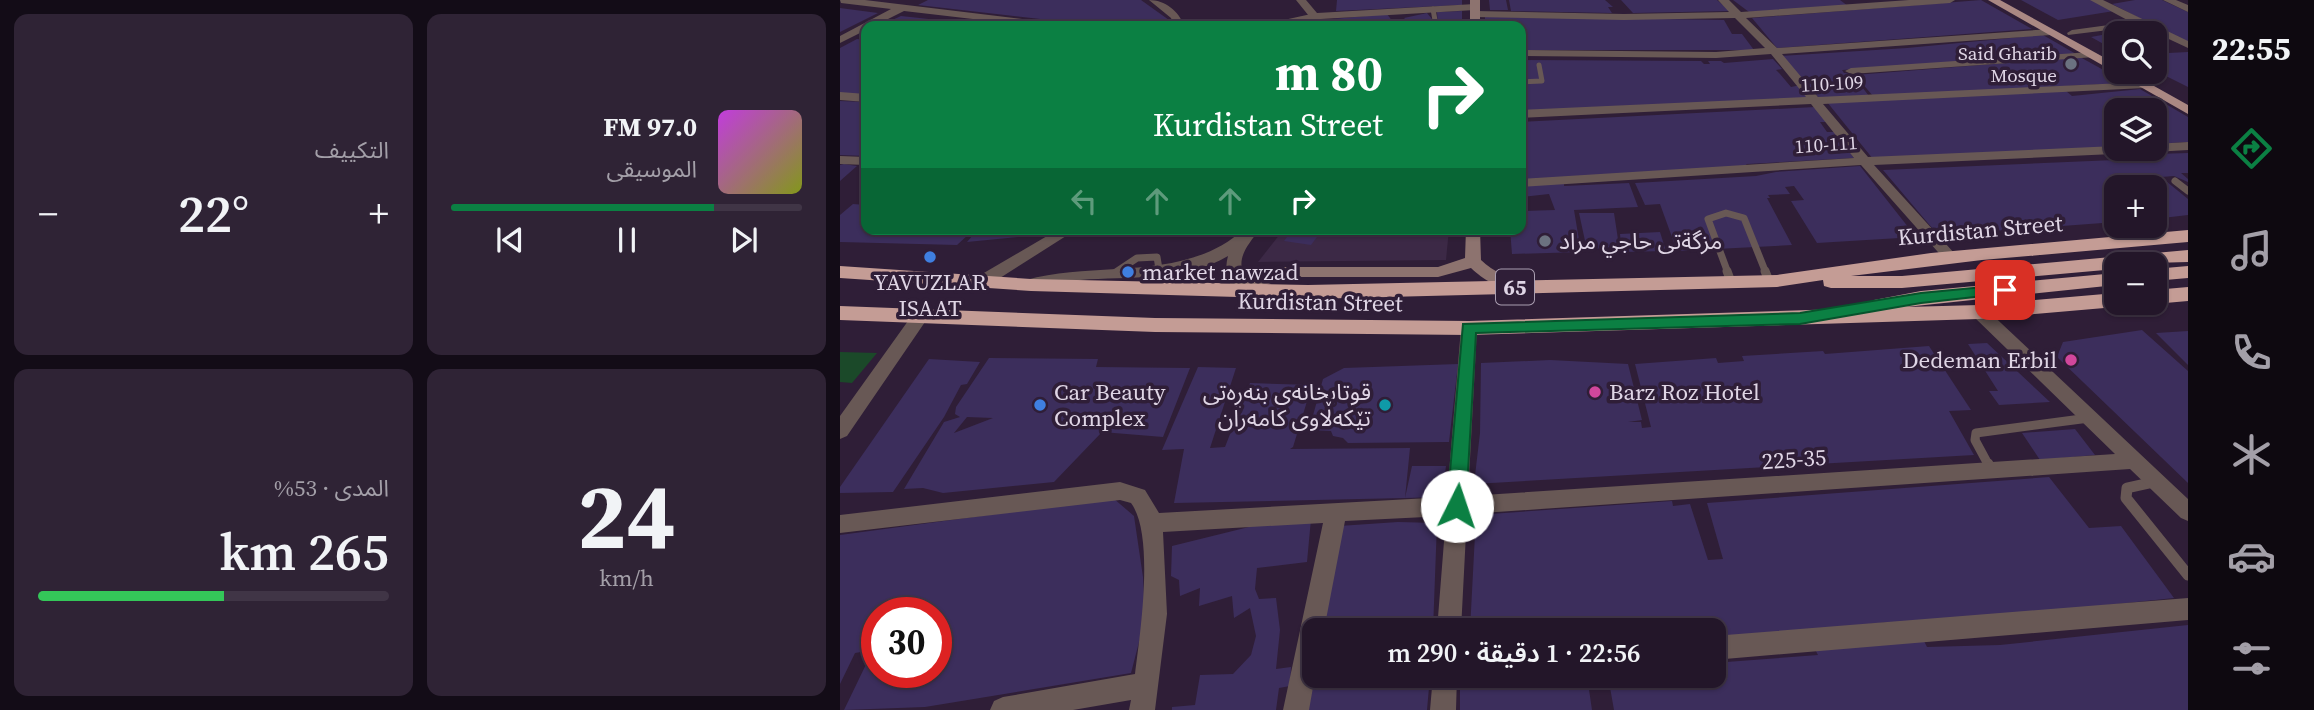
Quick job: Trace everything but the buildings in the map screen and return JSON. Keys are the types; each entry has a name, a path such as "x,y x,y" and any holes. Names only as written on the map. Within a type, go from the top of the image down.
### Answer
{"highway":[{"name":"Kurdistan Street","path":"2167,233 2188,236"},
{"name":"Kurdistan Street","path":"1773,281 1854,268 2110,238"},
{"name":"Kurdistan Street","path":"840,272 1031,285 1272,291 1773,281 1902,282 2188,256"},
{"path":"2167,274 2188,272"},
{"name":"Kurdistan Street","path":"1800,318 1921,298 2104,280"},
{"path":"1155,325 1170,320 1185,302 1182,293 1173,288"},
{"path":"1262,326 1252,321 1248,313 1251,304 1259,296 1272,291"},
{"path":"2167,296 2188,294"},
{"name":"Kurdistan Street","path":"840,313 1155,325 1469,328 1979,312 2104,301"}],"main road":[{"path":"1993,0 2104,62"},
{"path":"2011,0 2104,50"},
{"path":"2165,84 2188,96"},
{"path":"2145,85 2188,110"},
{"path":"1473,235 1473,261 1490,276 1522,286"},
{"path":"1244,290 1283,272 1438,272 1473,261"}],"street":[{"path":"841,0 1009,21"},
{"path":"876,21 917,0"},
{"path":"1154,0 1177,21"},
{"path":"1301,0 1318,21"},
{"path":"1723,0 1774,51 1864,161 1950,257"},
{"path":"1846,0 1857,8"},
{"path":"1314,16 1475,7 1740,15 1950,0"},
{"path":"2099,2 2120,0"},
{"path":"2168,0 2188,9"},
{"path":"2099,2 2139,21"},
{"path":"1391,12 1400,21"},
{"path":"843,37 861,28"},
{"path":"2072,33 2104,28"},
{"path":"1526,53 1716,55 2050,32"},
{"path":"2167,35 2188,45"},
{"path":"843,37 861,37"},
{"path":"1862,85 2091,55"},
{"name":"110-109","path":"1526,114 1817,102 1862,85 2145,85"},
{"path":"840,96 861,98"},
{"path":"2167,147 2188,146"},
{"name":"110-111","path":"1526,183 1864,161 2104,150"},
{"path":"840,160 861,161"},
{"path":"983,281 1060,235"},
{"path":"1031,285 1076,275 1184,268 1215,259 1240,244 1248,235"},
{"path":"1240,244 1233,261 1233,273 1236,283 1244,290"},
{"path":"1979,312 2188,512"},
{"path":"840,431 919,318"},
{"path":"1449,618 1469,328"},
{"name":"225-35","path":"1152,523 1457,506 2134,461"},
{"path":"840,524 1120,491 1138,496 1147,508 1152,523 1155,614 1143,698 1003,710"},
{"path":"1296,710 1336,513"},
{"path":"1726,647 2188,609"},
{"path":"1443,710 1445,688"}],"lane":[{"path":"1433,9 1435,21"},
{"path":"1291,21 1314,16"},
{"path":"1526,82 1542,81 1539,65"},
{"path":"2175,181 2188,191"},
{"path":"1731,282 1708,219 1715,214 1735,213 1744,218 1773,281"},
{"path":"1991,471 1975,440 1976,433 2090,418"},
{"path":"2156,481 2127,488 2126,498 2188,575"}],"shaded area":[{"path":"1279,235 1448,235 1446,260 1258,262"}],"green space":[{"path":"840,352 877,353 852,383 840,382"}],"place":[{"name":"Said Gharib Mosque","path":"2071,64"},
{"name":"مزگةتی حاجي مراد","path":"1545,241"},
{"name":"YAVUZLAR ISAAT","path":"930,257"},
{"name":"market nawzad","path":"1128,272"},
{"name":"Dedeman Erbil","path":"2071,360"},
{"name":"Barz Roz Hotel","path":"1595,392"},
{"name":"Car Beauty Complex","path":"1040,405"},
{"name":"قوتابخانەی بنەڕەتی تێکەڵاوی کامەران","path":"1385,405"}],"route":[{"path":"1457,506 1469,328 1800,318 1921,298 2005,290"}]}
